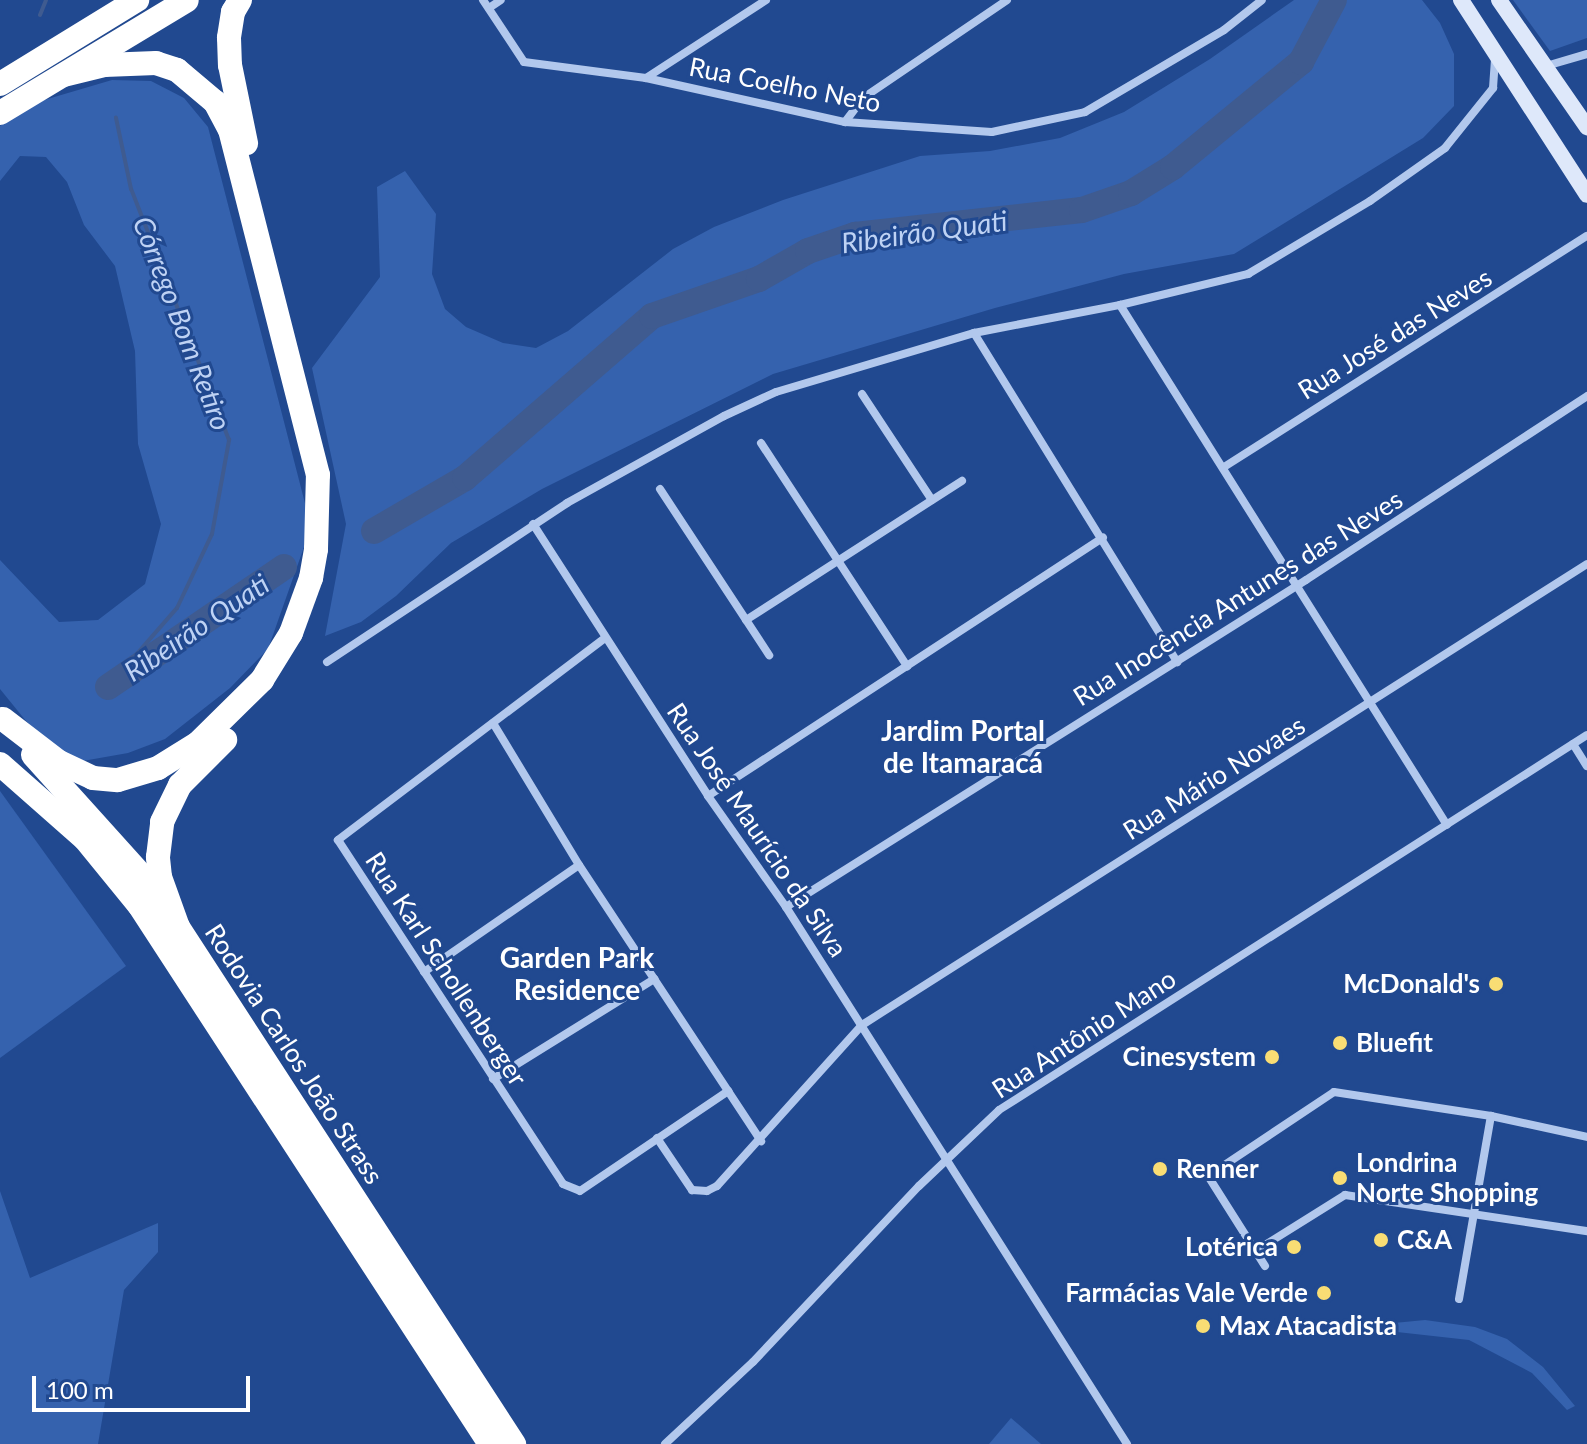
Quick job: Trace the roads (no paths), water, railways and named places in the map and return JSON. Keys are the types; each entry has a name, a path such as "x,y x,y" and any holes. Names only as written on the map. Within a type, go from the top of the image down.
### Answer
{"highway":[{"path":"0,113 187,0"},
{"path":"178,927 165,895 158,857 162,822 169,804 195,768 250,717 286,673 318,609 333,530 329,473 241,124 230,65 229,38 233,12 240,0"},
{"path":"0,84 133,1"},
{"path":"2,717 59,762 93,778 118,780 158,768 198,743 222,722 271,668 303,603 316,549 318,475 230,130 215,102 177,70 156,63 115,63 64,75"},
{"name":"Rodovia Carlos João Strass","path":"2,717 140,874 178,927 514,1444"},
{"name":"Rodovia Carlos João Strass","path":"0,764 85,839 139,905 490,1444"}],"street":[{"path":"486,4 501,0"},
{"path":"646,78 766,0"},
{"path":"845,122 863,98 1007,0"},
{"name":"Rua Coelho Neto","path":"486,4 524,62 646,78 845,122 992,132 1085,112 1224,30 1262,0"},
{"path":"1461,0 1495,48 1587,195"},
{"path":"1499,0 1587,127"},
{"path":"327,662 533,524 724,416 776,392 974,333 1120,305 1248,274 1370,201 1445,148 1493,88 1495,48"},
{"path":"1546,66 1587,54"},
{"name":"Rua José das Neves","path":"1224,467 1587,236"},
{"path":"1120,305 1447,825"},
{"path":"974,333 1177,662"},
{"path":"862,394 932,500"},
{"name":"Rua Inocência Antunes das Neves","path":"786,907 1177,662 1587,396"},
{"path":"761,443 907,666"},
{"path":"746,620 962,481"},
{"path":"660,489 769,655"},
{"name":"Rua José Maurício da Silva","path":"533,524 708,796 786,907 1127,1444"},
{"path":"708,796 1103,538"},
{"name":"Rua Mário Novaes","path":"657,1138 692,1190 707,1191 717,1186 761,1141 862,1025 1587,564"},
{"name":"Rua Karl Schollenberger","path":"605,638 338,840 563,1184 580,1191 657,1138"},
{"path":"493,723 579,865 761,1141"},
{"name":"Rua Antônio Mano","path":"665,1444 753,1362 946,1160 999,1110 1587,735"},
{"path":"1573,744 1587,766"},
{"path":"424,972 579,865"},
{"path":"493,1079 654,979"},
{"path":"657,1138 728,1091"},
{"path":"1265,1266 1208,1176 1334,1092 1491,1116 1587,1137"},
{"path":"1459,1299 1491,1116"},
{"path":"1257,1250 1345,1195 1587,1231"}],"waterway":[{"name":"Córrego Bom Retiro","path":"40,15 46,0"},
{"name":"Ribeirão Quati","path":"374,531 465,478 652,316 759,279 808,251 855,235 1082,210 1131,193 1173,167 1301,62 1334,0"},
{"name":"Córrego Bom Retiro","path":"108,687 177,608 212,534 229,440 131,189 116,118"},
{"name":"Ribeirão Quati","path":"108,687 284,567"}],"place":[{"name":"McDonald's","path":"1496,984"},
{"name":"Bluefit","path":"1340,1043"},
{"name":"Cinesystem","path":"1272,1057"},
{"name":"Renner","path":"1160,1169"},
{"name":"Londrina Norte Shopping","path":"1340,1178"},
{"name":"C&A","path":"1381,1240"},
{"name":"Lotérica","path":"1294,1247"},
{"name":"Farmácias Vale Verde","path":"1324,1293"},
{"name":"Max Atacadista","path":"1203,1326"}],"district":[{"name":"Jardim Portal de Itamaracá","path":"963,746"},
{"name":"Garden Park Residence","path":"577,973"}]}
